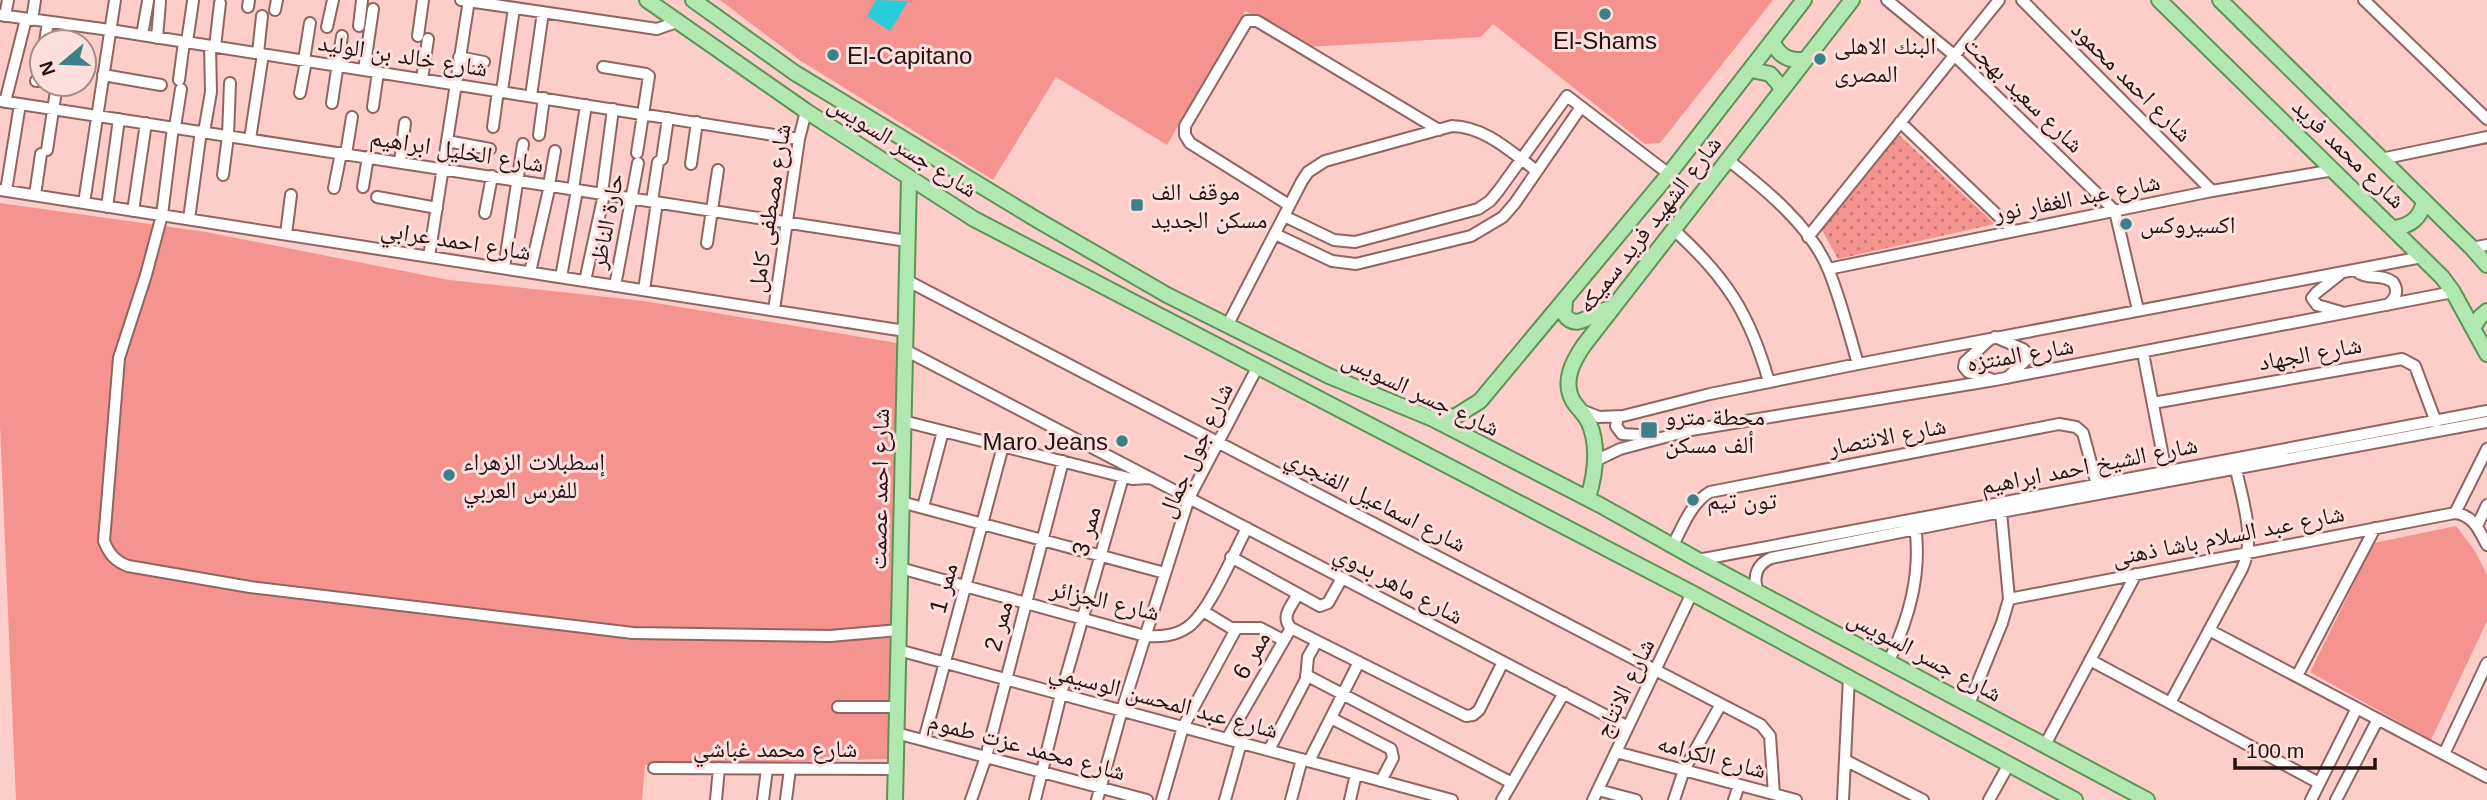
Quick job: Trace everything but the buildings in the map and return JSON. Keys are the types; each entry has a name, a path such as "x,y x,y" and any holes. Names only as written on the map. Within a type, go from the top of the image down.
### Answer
{"main road":[{"name":"شارع جسر السويس","path":"647,0 806,111 974,219 1692,593 2075,800"},
{"name":"شارع جسر السويس","path":"693,0 818,87 1167,295 1329,376 1433,419 1588,498 1698,560 2147,800"},
{"name":"شارع الشهيد فريد سميكه","path":"1433,419 1456,416 1475,406 1565,302 1669,174 1804,0"},
{"name":"شارع الشهيد فريد سميكه","path":"1588,498 1595,461 1590,425 1570,393 1569,374 1579,352 1852,0"},
{"name":"شارع محمد فريد","path":"2159,0 2422,257 2453,292 2487,354"},
{"name":"شارع محمد فريد","path":"2220,0 2424,201 2480,246 2487,265"},
{"path":"1772,41 1776,50 1784,57 1794,61 1804,60"},
{"path":"1752,70 1770,74 1782,88"},
{"name":"شارع احمد عصمت","path":"895,800 909,179"},
{"path":"2392,228 2413,222 2422,210 2424,201"},
{"path":"1565,302 1564,314 1576,323 1596,312 1613,308"},
{"path":"2473,328 2487,311"}],"street":[{"path":"2,19 8,0"},
{"path":"3,102 35,0"},
{"path":"84,203 115,0"},
{"path":"327,27 333,0"},
{"path":"359,26 362,0"},
{"path":"422,79 423,0"},
{"path":"429,257 466,0 657,29 677,22"},
{"name":"شارع سعيد بهجت","path":"1887,0 1954,55 2115,211"},
{"path":"1808,237 1999,0"},
{"name":"شارع احمد محمود","path":"2022,0 2212,191"},
{"path":"2364,0 2487,119"},
{"path":"142,35 148,1"},
{"path":"193,1 162,215 146,275 118,358 104,541 108,551 119,563 250,587 633,633 830,636 899,630"},
{"path":"157,38 160,2"},
{"path":"189,219 202,131 211,92 212,46 220,3"},
{"path":"493,127 514,8"},
{"path":"364,70 373,9"},
{"path":"531,96 543,12"},
{"path":"250,139 262,16"},
{"name":"شارع خالد بن الوليد","path":"2,19 29,19 110,30 799,139"},
{"path":"1439,130 1257,21 1247,21 1185,126 1185,135 1190,143 1287,211 1334,240 1344,242 1365,240 1478,209 1495,195 1567,96 1669,174"},
{"path":"47,28 48,22"},
{"path":"300,93 310,23"},
{"path":"65,24 65,28"},
{"path":"332,103 342,36"},
{"path":"459,57 484,62"},
{"name":"حارة الناظر","path":"603,68 648,75 632,198 615,286"},
{"path":"373,107 377,72"},
{"path":"12,75 28,78"},
{"path":"103,75 162,85"},
{"path":"223,176 228,136 229,83"},
{"path":"35,195 55,98"},
{"path":"538,135 544,98"},
{"name":"شارع الخليل ابراهيم","path":"3,102 907,241"},
{"path":"3,190 20,104"},
{"path":"561,277 586,105"},
{"path":"1275,234 1344,264 1369,262 1471,236 1503,217 1515,203 1581,107"},
{"path":"585,281 603,194 613,109"},
{"name":"شارع مصطفى كامل","path":"774,310 799,139 806,111"},
{"path":"334,188 352,117"},
{"path":"644,290 658,162 662,159 668,118"},
{"path":"107,206 119,119"},
{"path":"400,162 405,122"},
{"path":"691,164 697,122"},
{"path":"1900,122 2014,231"},
{"path":"133,211 146,123"},
{"path":"1227,326 1308,172 1325,161 1452,126 1480,131 1537,171"},
{"path":"2381,159 2487,137"},
{"path":"447,141 490,149"},
{"path":"504,268 523,145"},
{"path":"530,272 555,151"},
{"path":"363,187 368,157"},
{"path":"1728,160 1773,196 1808,237 1828,269 1858,364"},
{"path":"707,243 718,170"},
{"name":"شارع عبد الغفار نور","path":"1828,269 2212,191 2334,170"},
{"path":"485,213 492,176"},
{"name":"شارع احمد عرابي","path":"3,190 905,331"},
{"path":"286,234 291,195"},
{"path":"377,197 437,208"},
{"path":"2115,211 2138,310"},
{"path":"1674,230 1703,256 1726,284 1750,326 1769,382"},
{"name":"شارع المنتزه","path":"1580,409 1600,417 1618,417 1710,394 1858,364 2422,257"},
{"path":"2355,270 2366,277 2383,277 2393,282 2396,293 2393,300 2387,304"},
{"path":"2342,272 2312,298 2317,305 2344,313"},
{"name":"شارع اسماعيل الفنجري","path":"906,280 1761,725 1768,732 1774,794"},
{"name":"شارع المنتزه","path":"1595,461 1620,449 1690,430 2001,379 2453,292"},
{"path":"1993,338 2023,349 2028,354 2026,360 2001,379 1968,372 1964,367 1965,362 1993,338"},
{"name":"شارع ماهر بدوي","path":"905,350 1628,727"},
{"path":"2143,353 2166,472"},
{"name":"شارع الجهاد","path":"2153,403 2402,359 2415,366 2436,422"},
{"name":"شارع جول جمال","path":"1097,800 1122,710 1189,498 1257,368"},
{"name":"شارع الشيخ احمد ابراهيم","path":"1698,560 2001,512 2487,411"},
{"path":"1618,417 1616,426 1622,434 1664,437"},
{"name":"شارع ماهر بدوي","path":"903,421 1124,477 1141,480 1150,478"},
{"name":"شارع الشيخ احمد ابراهيم","path":"1766,560 1915,524 2097,485 2487,422"},
{"name":"شارع الانتصار","path":"1673,545 1694,505 1710,492 2059,424 2076,427 2083,433 2097,485"},
{"path":"923,507 943,431"},
{"name":"ممر 1","path":"924,740 1003,446"},
{"path":"2487,449 2455,513 2469,517 2487,545"},
{"name":"ممر 2","path":"971,800 986,757 1063,461"},
{"path":"2170,703 2248,553 2249,537 2235,464"},
{"name":"ممر 3","path":"1035,800 1061,694 1124,477"},
{"path":"901,502 1166,573"},
{"path":"2477,526 2487,505"},
{"path":"1969,704 2009,599 2001,512"},
{"name":"شارع عبد السلام باشا ذهنى","path":"2009,599 2455,513"},
{"path":"1889,661 1903,632 1913,598 1917,563 1915,524"},
{"name":"شارع الجزائر","path":"900,568 1145,636 1161,637 1175,634 1187,627 1203,611 1247,528"},
{"path":"2297,676 2375,528"},
{"path":"1757,549 1758,555 1766,560 1756,572 1757,590"},
{"path":"1231,557 1320,606 1324,606 1342,578"},
{"path":"2045,745 2136,574"},
{"name":"شارع الانتاج","path":"1596,795 1692,593"},
{"name":"ممر 6","path":"1227,739 1290,628 1285,616 1298,594"},
{"path":"1203,611 1236,629 1260,628 1283,640"},
{"path":"1290,628 1470,716 1479,710 1503,662"},
{"path":"1162,800 1183,727 1236,629"},
{"path":"2209,630 2487,777"},
{"path":"1269,750 1306,676 1308,657 1317,641"},
{"name":"شارع عبد المحسن الوسيمي","path":"898,650 1356,774 1422,795 1452,800"},
{"path":"2091,660 2319,783"},
{"path":"1291,800 1305,760 1331,718 1359,662"},
{"path":"2444,754 2487,663"},
{"path":"1306,676 1512,783"},
{"path":"1843,800 1849,677"},
{"path":"1502,800 1564,694"},
{"path":"1674,800 1684,770 1721,704"},
{"path":"838,707 897,707"},
{"path":"2311,800 2357,708"},
{"path":"1331,718 1391,749 1393,758 1381,781"},
{"path":"2338,799 2378,719"},
{"name":"شارع محمد عزت طموم","path":"896,733 1147,800"},
{"path":"1225,800 1241,743"},
{"name":"شارع الكرامه","path":"1616,752 1796,800"},
{"path":"1845,760 1907,796 1923,800"},
{"path":"1989,800 2009,764"},
{"name":"شارع محمد غباشي","path":"654,768 896,769"},
{"path":"716,800 719,768"},
{"path":"764,800 767,769"},
{"path":"786,800 790,769"},
{"path":"1350,800 1356,774"},
{"path":"1734,800 1739,785"},
{"path":"1404,800 1406,788"},
{"path":"1596,795 1636,800"}],"shaded area":[{"path":"720,0 1773,0 1660,143 1645,144 1493,24 1481,37 1306,47 1245,11 1167,145 1056,77 993,180 801,61"},
{"path":"1899,135 1995,224 1838,259 1822,230"},
{"name":"إسطبلات الزهراء للفرس العربي","path":"0,203 206,232 449,280 644,301 897,343 889,759 645,765 642,800 16,800 0,425"},
{"path":"2456,526 2475,551 2487,575 2487,621 2431,740 2310,672 2374,543"}],"water":[{"path":"876,0 908,1 890,31 867,16"}],"place":[{"name":"El-Shams","path":"1605,14"},
{"name":"El-Capitano","path":"833,55"},
{"name":"البنك الاهلى المصرى","path":"1820,59"},
{"name":"موقف الف مسكن الجديد","path":"1137,205"},
{"name":"اكسيروكس","path":"2126,224"},
{"name":"محطة مترو ألف مسكن","path":"1649,430"},
{"name":"Maro Jeans","path":"1122,441"},
{"name":"إسطبلات الزهراء للفرس العربي","path":"449,475"},
{"name":"تون تيم","path":"1693,500"}]}
